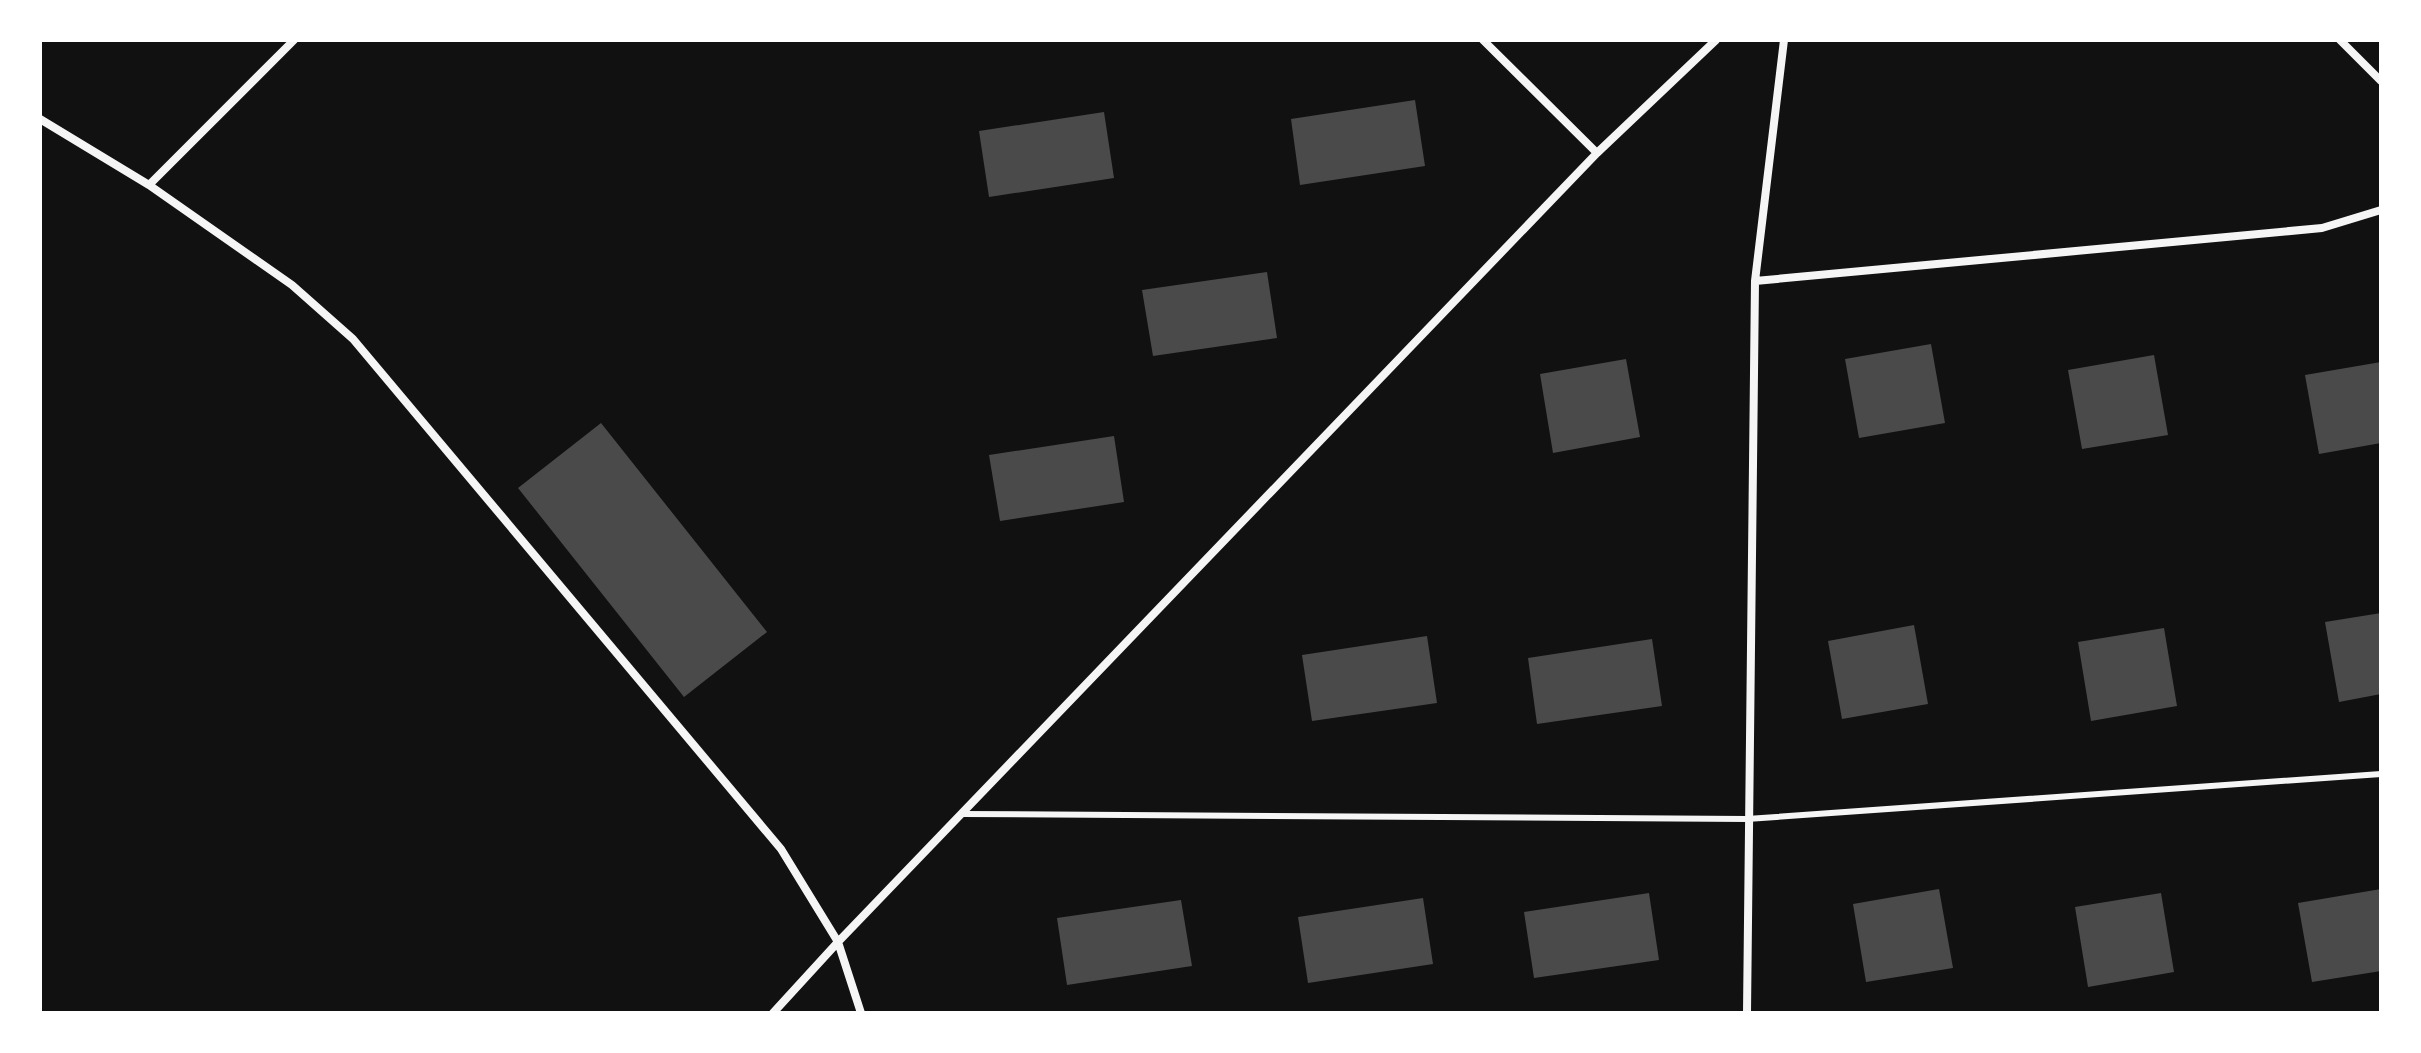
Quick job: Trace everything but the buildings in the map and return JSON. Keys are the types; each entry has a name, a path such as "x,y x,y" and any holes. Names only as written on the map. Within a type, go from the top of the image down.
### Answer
{"street":[{"path":"149,185 294,40"},
{"path":"1483,40 1597,153"},
{"path":"773,1013 1597,153 1716,40"},
{"path":"1747,1013 1755,281 1784,40"},
{"path":"2340,40 2381,81"},
{"path":"40,119 149,185 292,285 353,339 781,849 838,942 861,1013"},
{"path":"1755,281 2322,228 2381,210"}],"lane":[{"path":"962,814 1747,819 2381,774"}]}
